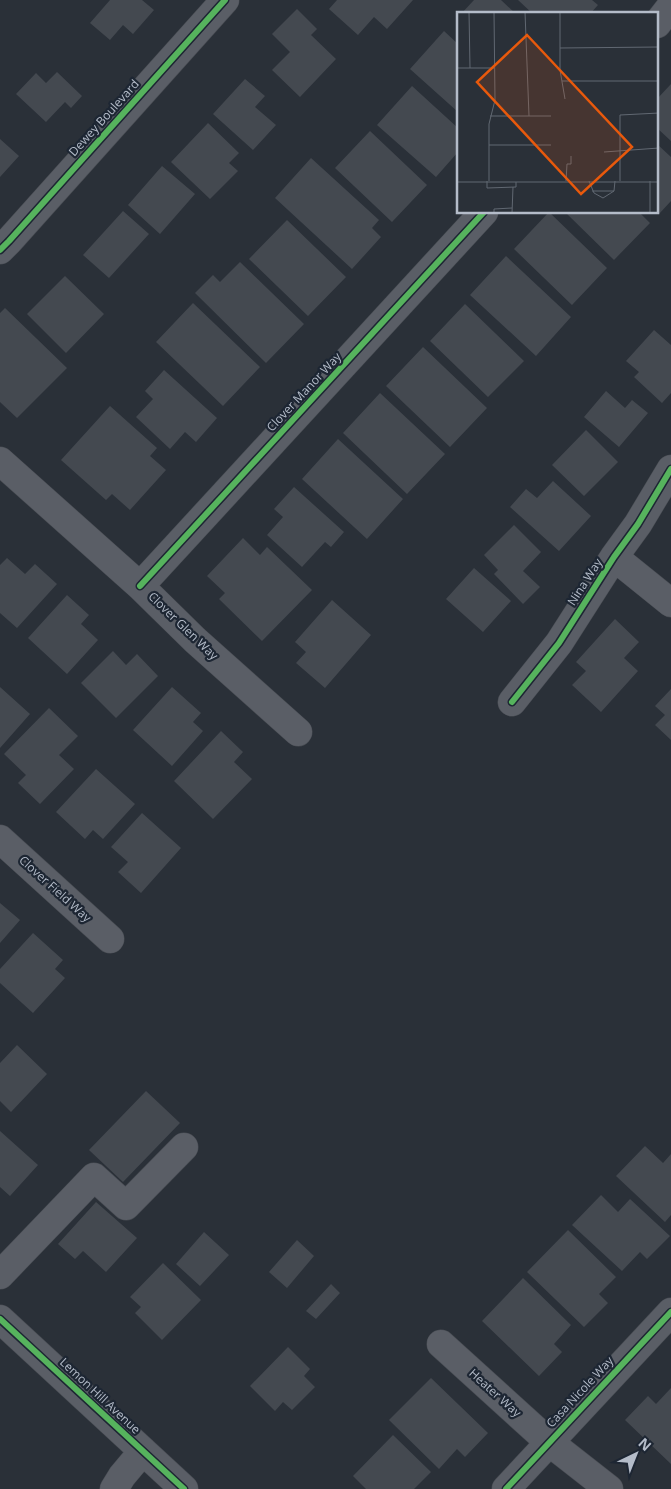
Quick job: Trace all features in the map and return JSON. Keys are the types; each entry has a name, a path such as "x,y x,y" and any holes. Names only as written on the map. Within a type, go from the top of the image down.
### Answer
{"street":[{"name":"Dewey Boulevard","path":"0,250 214,4"},
{"path":"658,23 671,6"},
{"name":"Clover Manor Way","path":"140,586 482,214"},
{"name":"Clover Glen Way","path":"0,461 140,586 195,640 298,732"},
{"name":"Nina Way","path":"512,702 559,643 614,557 638,524 671,469"},
{"path":"614,557 671,603"},
{"name":"Clover Field Way","path":"0,838 110,939"},
{"path":"0,1275 94,1177 126,1206 184,1147"},
{"name":"Casa Nicole Way","path":"506,1489 671,1312"},
{"name":"Lemon Hill Avenue","path":"0,1319 184,1489"},
{"name":"Heater Way","path":"441,1344 549,1442 609,1489"},
{"path":"114,1489 122,1476 143,1451"}],"building":[{"path":"110,0 142,0 154,10 133,34 123,25 110,40 90,23"},
{"path":"337,0 413,0 387,29 374,17 358,35 329,9"},
{"path":"474,0 501,0 514,12 463,12"},
{"path":"518,0 592,0 598,5 592,12 531,12"},
{"path":"297,9 317,29 311,35 336,59 300,97 272,70 290,52 272,34"},
{"path":"444,31 457,43 457,111 410,69"},
{"path":"57,72 82,96 71,108 65,102 46,122 16,94 36,73 46,83"},
{"path":"245,79 265,96 255,107 276,125 253,150 213,114"},
{"path":"671,84 671,141 658,129 658,98"},
{"path":"412,86 457,127 457,153 436,177 377,125"},
{"path":"208,123 239,153 229,163 238,171 210,199 171,162"},
{"path":"370,131 427,185 392,222 335,168"},
{"path":"0,139 19,156 0,177"},
{"path":"658,145 671,157 671,201 659,214"},
{"path":"311,158 379,220 372,228 381,237 352,269 275,198"},
{"path":"162,166 195,194 160,234 128,205"},
{"path":"123,211 149,234 109,278 83,255"},
{"path":"547,214 551,214 607,268 572,305 514,249"},
{"path":"567,214 641,214 650,223 614,260"},
{"path":"287,220 346,277 308,316 249,259"},
{"path":"506,256 571,317 536,356 470,295"},
{"path":"240,262 304,324 266,363 195,293 213,275 220,282"},
{"path":"65,276 104,314 66,353 27,314"},
{"path":"193,303 260,367 223,406 156,342"},
{"path":"465,304 524,361 488,397 430,341"},
{"path":"5,308 67,368 17,418 0,402 0,313"},
{"path":"654,330 671,345 671,393 662,403 634,377 639,372 626,361"},
{"path":"423,347 487,408 450,447 386,386"},
{"path":"164,370 217,418 196,442 185,432 170,449 136,417 153,399 145,391"},
{"path":"606,391 625,408 632,400 648,413 619,447 584,417"},
{"path":"380,393 445,454 407,494 343,433"},
{"path":"110,406 157,448 150,456 166,470 130,510 112,494 106,500 61,460"},
{"path":"586,430 618,462 584,496 552,465"},
{"path":"338,439 403,499 367,539 302,479"},
{"path":"553,481 591,516 559,551 510,507 526,489 537,498"},
{"path":"294,487 344,532 331,547 325,542 302,567 267,535 283,517 274,509"},
{"path":"514,525 541,552 523,571 540,587 523,604 494,574 498,570 484,555"},
{"path":"243,538 260,555 267,547 312,590 262,641 219,599 225,593 207,576"},
{"path":"7,558 25,574 35,564 57,584 17,628 0,613 0,565"},
{"path":"474,568 511,601 483,632 446,599"},
{"path":"67,595 89,615 81,624 98,640 67,674 28,638"},
{"path":"332,600 371,635 325,688 296,663 306,652 295,642"},
{"path":"615,619 639,642 624,658 638,671 601,712 572,685 586,671 576,662"},
{"path":"113,651 126,665 137,654 158,676 116,718 81,683"},
{"path":"0,687 30,714 0,748"},
{"path":"172,687 201,713 193,722 203,731 172,766 133,730"},
{"path":"671,689 671,740 655,725 665,715 655,706"},
{"path":"49,708 78,736 59,755 74,769 40,804 18,783 26,775 4,754"},
{"path":"221,731 243,752 234,762 252,779 213,819 174,781"},
{"path":"96,769 135,804 103,839 93,830 85,839 56,812"},
{"path":"142,813 181,848 141,893 118,872 128,862 111,847"},
{"path":"0,903 20,920 0,943"},
{"path":"33,933 63,960 55,969 65,978 33,1013 0,983 0,969"},
{"path":"17,1045 47,1074 11,1112 0,1101 0,1063"},
{"path":"146,1091 180,1123 123,1182 89,1150"},
{"path":"0,1131 38,1165 10,1196 0,1187"},
{"path":"645,1146 663,1163 671,1154 671,1215 665,1222 616,1176"},
{"path":"601,1195 618,1212 630,1199 670,1236 647,1259 640,1252 622,1271 572,1225"},
{"path":"96,1202 137,1238 106,1272 83,1251 75,1259 58,1244"},
{"path":"568,1230 616,1277 599,1294 608,1303 584,1327 527,1272"},
{"path":"204,1232 229,1255 200,1286 176,1264"},
{"path":"297,1240 314,1256 287,1288 269,1272"},
{"path":"163,1263 201,1300 162,1340 135,1313 141,1307 130,1297"},
{"path":"523,1278 571,1325 554,1344 562,1352 539,1376 482,1321"},
{"path":"331,1284 340,1293 316,1319 306,1311"},
{"path":"288,1347 310,1369 304,1376 315,1387 292,1410 283,1402 275,1411 250,1386"},
{"path":"431,1378 488,1433 465,1457 457,1449 439,1469 389,1420"},
{"path":"671,1388 671,1464 625,1420 648,1396 656,1404"},
{"path":"393,1435 431,1472 414,1489 366,1489 353,1476"}],"cycle path":[{"path":"0,250 225,0"},
{"path":"140,586 482,214"},
{"path":"512,702 559,643 614,557 638,524 671,469"},
{"path":"506,1489 671,1312"},
{"path":"0,1319 184,1489"}]}
